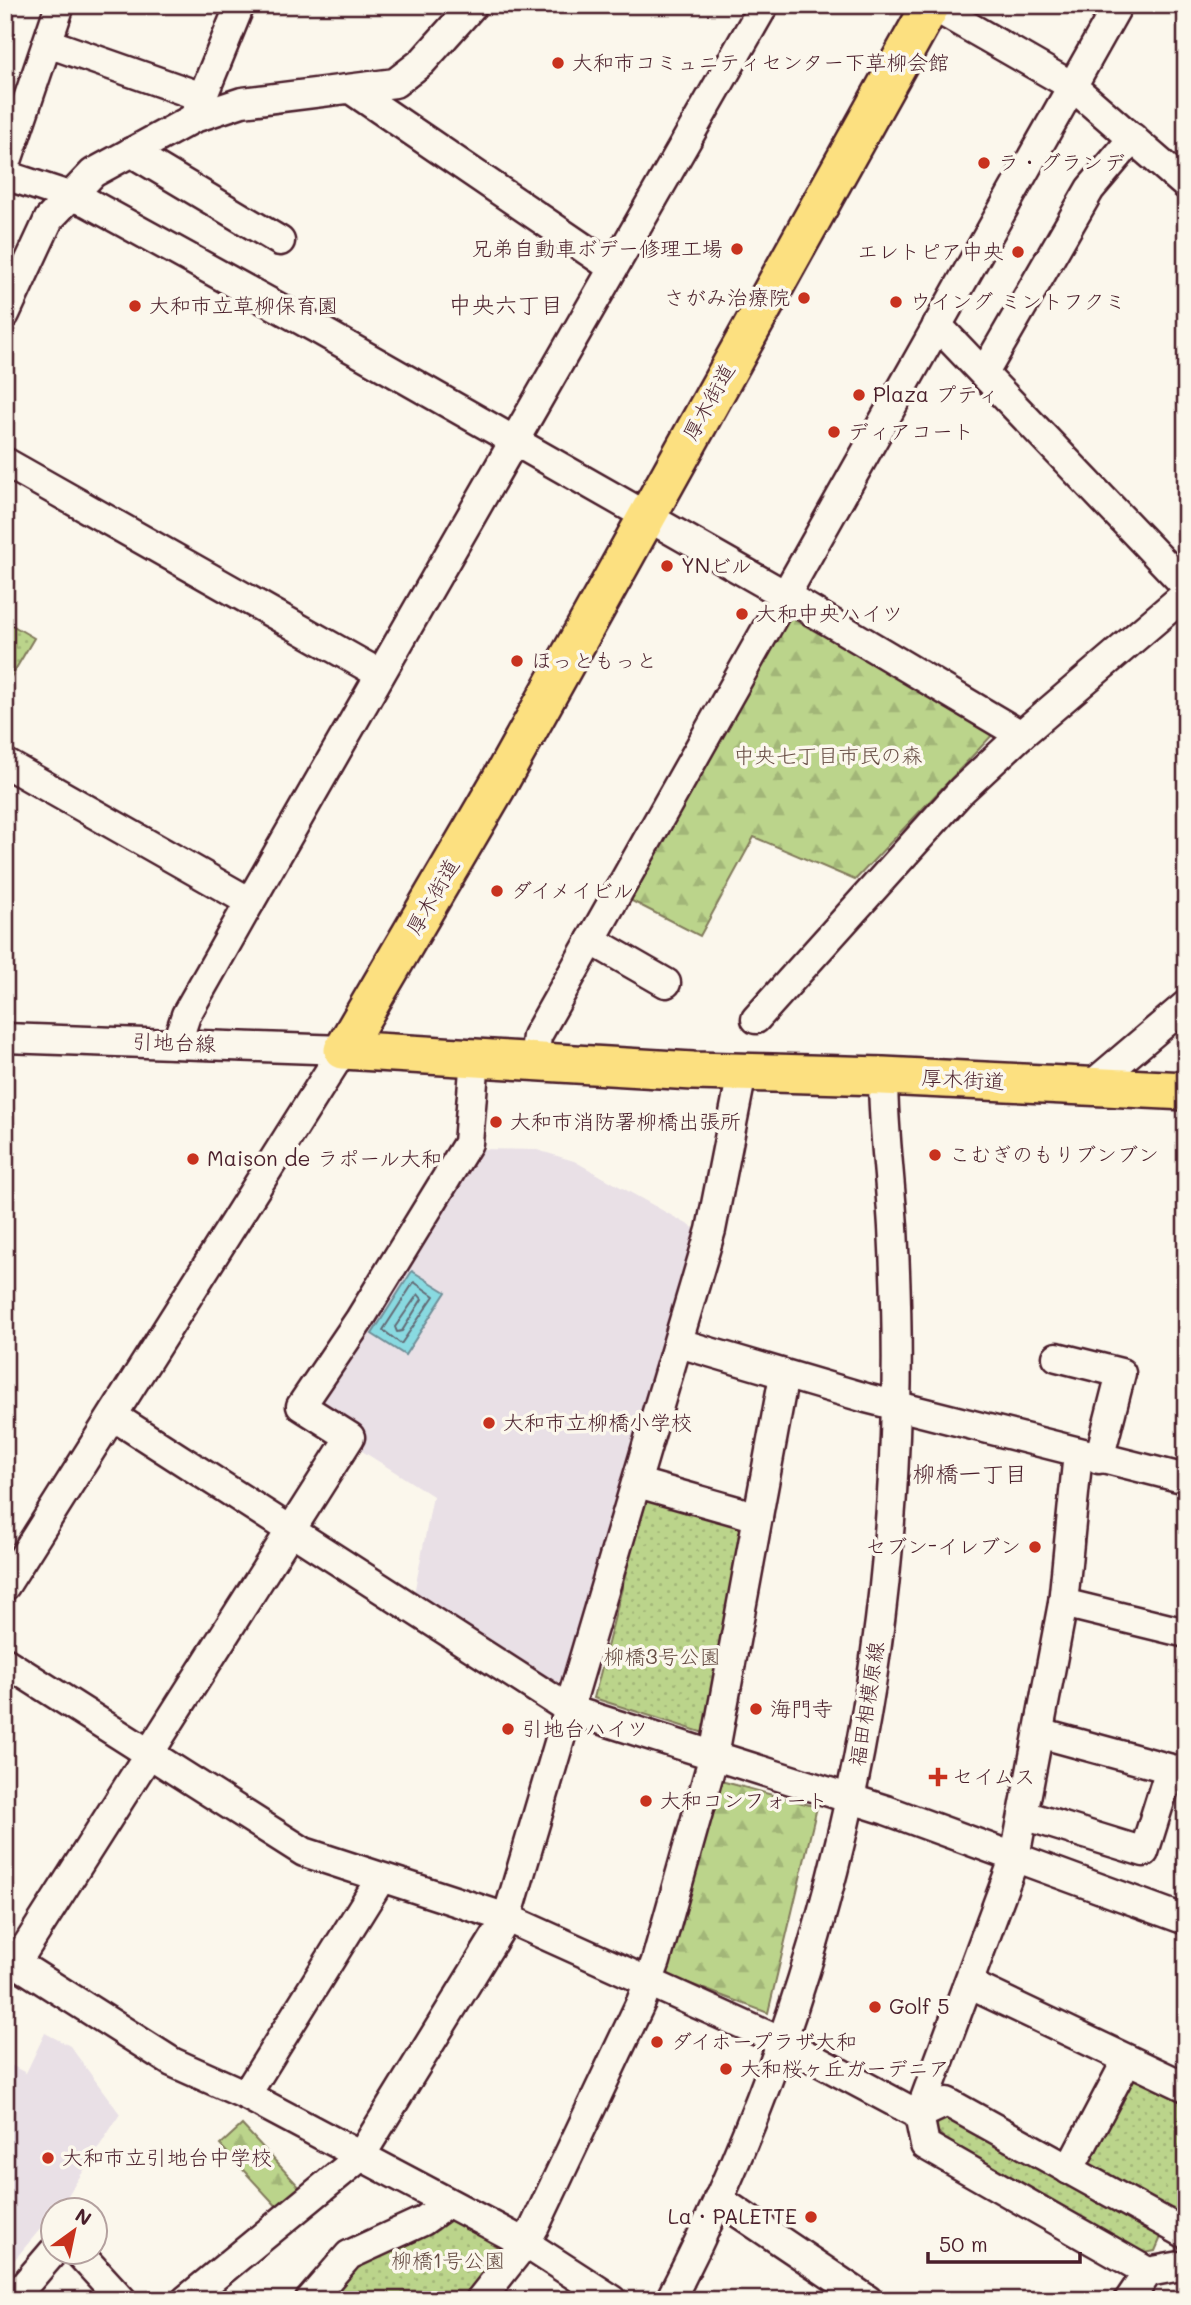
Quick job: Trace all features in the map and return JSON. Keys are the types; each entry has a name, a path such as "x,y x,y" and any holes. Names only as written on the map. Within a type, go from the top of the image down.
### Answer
{"main road":[{"name":"厚木街道","path":"931,5 499,783 343,1050 742,1073 1093,1084 1186,1091"}],"street":[{"path":"5,167 60,5"},
{"path":"198,107 240,5"},
{"path":"5,314 49,219 69,194 93,173 131,152 198,107 395,83 422,62 473,5"},
{"path":"177,1042 186,1015 764,5"},
{"path":"931,5 1072,86 1186,184"},
{"path":"534,1061 537,1036 1118,5"},
{"path":"48,43 198,107"},
{"path":"352,90 613,268"},
{"path":"984,373 1090,189 1133,138"},
{"path":"131,152 280,241"},
{"path":"5,174 69,194 316,328 512,443 785,595 1021,735"},
{"path":"937,325 1186,586"},
{"path":"5,462 380,674"},
{"path":"756,1020 962,790 1021,735 1186,594"},
{"path":"8,771 250,902"},
{"path":"591,940 666,983"},
{"path":"1093,1084 1186,1005"},
{"name":"引地台線","path":"6,1039 177,1042 343,1050"},
{"path":"5,1586 343,1050"},
{"path":"475,1058 468,1143 360,1319 301,1406 350,1437 148,1753 10,1960 172,2062 246,2095 525,2243 613,2300"},
{"path":"186,2300 360,2157 507,1918 711,1230 742,1073"},
{"name":"福田相模原線","path":"670,2300 743,2146 782,2042 822,1915 851,1800 877,1648 888,1552 896,1406 893,1227 883,1076"},
{"path":"679,1343 896,1406 1186,1479"},
{"path":"1057,1357 1121,1373 1089,1456 1015,1857 919,2115 925,2145 1149,2272 1186,2266"},
{"path":"480,2300 525,2243 648,1982 713,1755 784,1375"},
{"path":"113,1416 570,1710 851,1800 1186,1920"},
{"path":"638,1483 758,1517"},
{"path":"1063,1603 1186,1633"},
{"path":"5,1662 303,1852 507,1918 782,2042 919,2115"},
{"path":"1024,1815 1144,1852 1178,1771 1039,1733"},
{"path":"246,2095 381,1878"},
{"path":"969,1984 1186,2088"},
{"path":"1069,2170 1127,2060"},
{"path":"919,2115 947,2102 1186,2234"},
{"path":"718,2199 867,2300"},
{"path":"310,2300 349,2255 423,2221 447,2203"},
{"path":"12,2300 41,2266"},
{"path":"91,2266 122,2300"},
{"path":"1129,2300 1149,2272"}],"shaded area":[{"name":"大和市立柳橋小学校","path":"484,1149 537,1150 574,1161 694,1228 698,1235 565,1680 552,1685 414,1594 433,1496 351,1444 315,1410 474,1153"},
{"name":"大和市立引地台中学校","path":"45,2033 70,2046 120,2114 67,2196 38,2196 38,2232 5,2271 5,2062 26,2073"}],"green space":[{"name":"中央七丁目市民の森","path":"780,612 997,730 855,880 754,837 700,936 626,898"},
{"path":"5,621 34,638 5,687"},
{"name":"柳橋3号公園","path":"646,1494 742,1524 707,1734 594,1698"},
{"path":"721,1781 817,1807 768,2013 664,1974"},
{"path":"1127,2060 1186,2087 1186,2234 1069,2170"},
{"path":"942,2114 1155,2227 1161,2237 1155,2251 1145,2253 1131,2247 944,2138 935,2129"},
{"path":"242,2125 303,2191 281,2211 220,2145"},
{"name":"柳橋1号公園","path":"451,2218 505,2252 466,2300 347,2300 332,2288 356,2262"}],"water":[{"path":"412,1271 446,1292 405,1355 372,1334"}],"place":[{"name":"大和市コミュニティセンター下草柳会館","path":"558,63"},
{"name":"ラ・グランデ","path":"984,163"},
{"name":"兄弟自動車ボデー修理工場","path":"737,249"},
{"name":"エレトピア中央","path":"1018,252"},
{"name":"さがみ治療院","path":"804,298"},
{"name":"ウイング ミントフクミ","path":"896,302"},
{"name":"大和市立草柳保育園","path":"135,306"},
{"name":"Plaza プティ","path":"859,395"},
{"name":"ディアコート","path":"834,432"},
{"name":"YNビル","path":"667,566"},
{"name":"大和中央ハイツ","path":"742,614"},
{"name":"ほっともっと","path":"517,661"},
{"name":"ダイメイビル","path":"497,891"},
{"name":"大和市消防署柳橋出張所","path":"496,1122"},
{"name":"こむぎのもりブンブン","path":"935,1155"},
{"name":"Maison de ラポール大和","path":"193,1159"},
{"name":"大和市立柳橋小学校","path":"489,1423"},
{"name":"セブン-イレブン","path":"1035,1547"},
{"name":"海門寺","path":"756,1709"},
{"name":"引地台ハイツ","path":"508,1729"},
{"name":"セイムス","path":"938,1777"},
{"name":"大和コンフォート","path":"646,1801"},
{"name":"Golf 5","path":"875,2007"},
{"name":"ダイホープラザ大和","path":"657,2042"},
{"name":"大和桜ヶ丘ガーデニア","path":"726,2069"},
{"name":"大和市立引地台中学校","path":"48,2158"},
{"name":"La・PALETTE","path":"811,2217"}],"district":[{"name":"中央六丁目","path":"506,305"},
{"name":"柳橋一丁目","path":"970,1474"}]}
